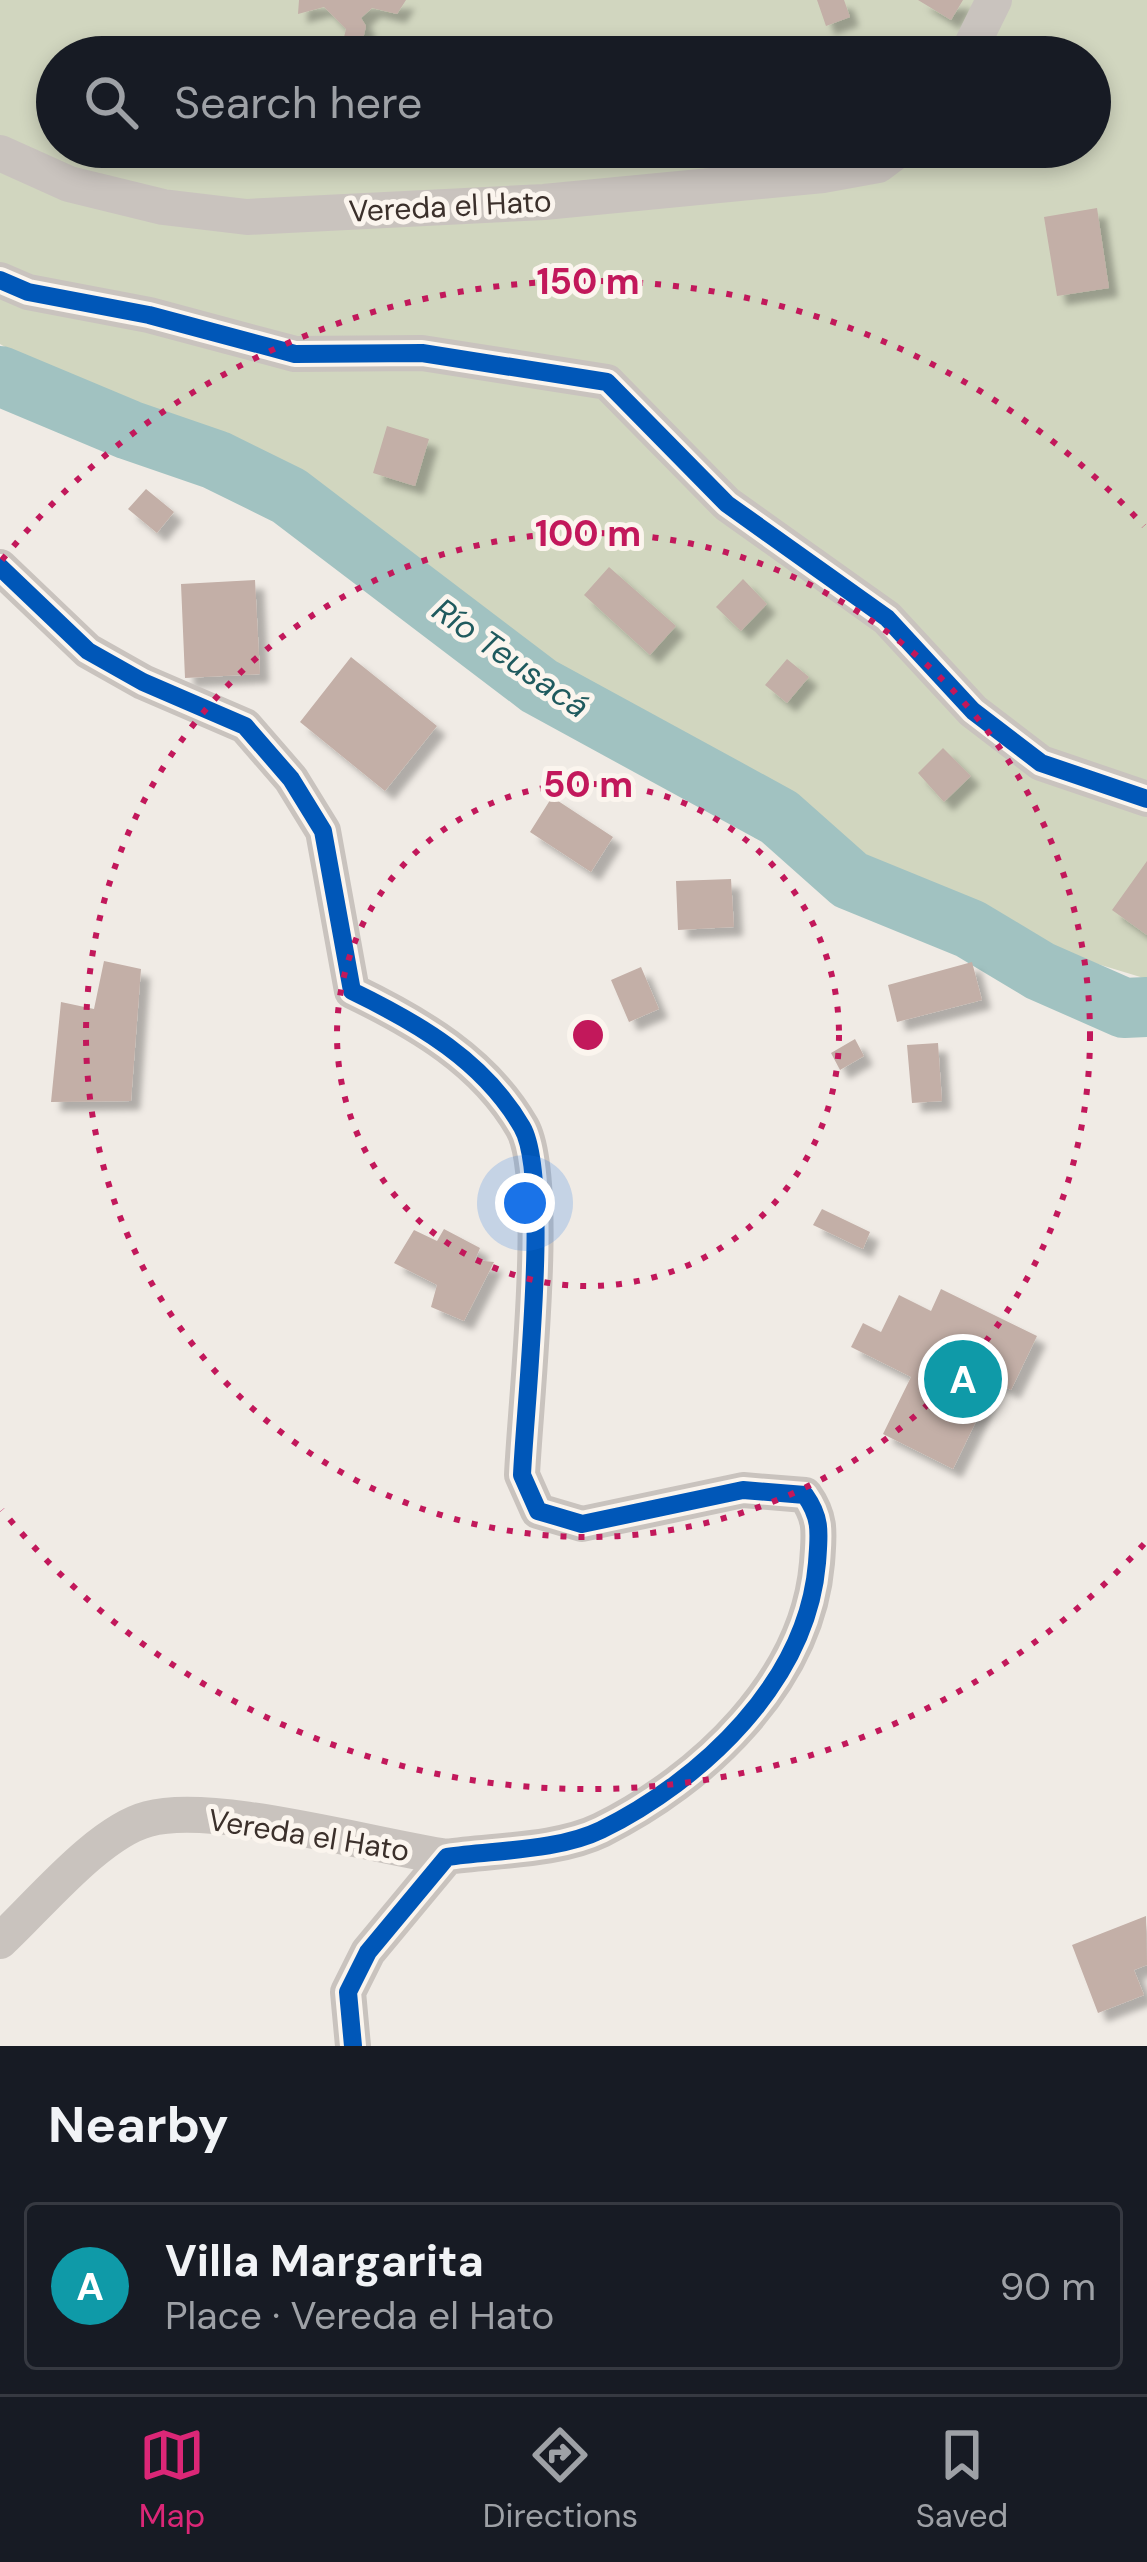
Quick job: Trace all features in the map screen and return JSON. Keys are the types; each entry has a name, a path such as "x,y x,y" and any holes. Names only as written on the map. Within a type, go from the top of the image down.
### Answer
{"street":[{"path":"976,36 994,0"},
{"name":"Vereda el Hato","path":"0,153 69,184 163,208 247,218 544,202 824,176 863,168"},
{"path":"0,280 28,292 149,315 295,354 422,353 607,382 727,504 886,618 973,711 1040,763 1147,799"},
{"name":"Vereda el Hato","path":"0,567 88,651 143,682 244,726 291,778 322,832 352,991 425,1027 486,1079 524,1130 537,1204 522,1475 538,1511 582,1524 743,1490 805,1495 820,1516 815,1583 798,1636 772,1685 707,1761 655,1800 595,1833 447,1856 228,1816 147,1819 101,1845 0,1941"},
{"name":"Vereda el Hato","path":"353,2046 348,1992 368,1952 447,1856"}],"green space":[{"path":"0,0 1147,0 1147,979 1005,936 893,875 755,838 694,765 374,562 0,344"}],"building":[{"path":"299,0 406,0 397,14 372,8 361,18 366,26 364,36 344,36 346,29 324,7 298,14"},
{"path":"817,0 844,0 850,17 826,26"},
{"path":"918,0 963,0 951,20"},
{"path":"1097,208 1109,288 1057,296 1044,217"},
{"path":"387,426 429,439 415,486 373,473"},
{"path":"146,489 174,512 157,533 128,509"},
{"path":"609,567 676,626 650,655 584,595"},
{"path":"743,579 767,604 741,631 716,607"},
{"path":"255,580 260,674 185,678 181,584"},
{"path":"351,657 437,726 385,791 300,722"},
{"path":"787,659 809,677 787,703 765,685"},
{"path":"943,748 971,776 944,802 918,773"},
{"path":"552,797 613,837 591,872 530,832"},
{"path":"1147,861 1147,935 1112,910"},
{"path":"731,879 734,927 678,930 676,881"},
{"path":"104,961 141,969 131,1101 51,1102 61,1002 94,1009"},
{"path":"972,962 982,1000 897,1022 888,985"},
{"path":"641,967 659,1009 629,1022 611,980"},
{"path":"855,1039 864,1056 840,1070 831,1053"},
{"path":"938,1043 942,1101 912,1103 907,1045"},
{"path":"822,1209 870,1232 863,1249 813,1225"},
{"path":"444,1229 480,1248 475,1260 494,1262 464,1321 431,1307 437,1285 394,1263 414,1230 437,1241"},
{"path":"941,1289 1037,1336 1011,1390 995,1382 953,1469 883,1434 911,1377 851,1347 863,1323 881,1332 899,1295 931,1311"},
{"path":"1146,1916 1147,1965 1134,1970 1144,1995 1098,2013 1072,1945"}],"waterway":[{"name":"Río Teusacá","path":"0,376 216,460 289,496 539,686 779,817 850,880 970,929 1040,971 1124,1008 1147,1007"}],"cycle path":[{"path":"0,280 28,292 149,315 295,354 422,353 607,382 727,504 887,618 973,711 1041,763 1147,799"},
{"path":"0,567 88,651 143,682 245,726 291,779 323,831 352,991 448,1046 489,1082 522,1127 535,1193 536,1241 522,1475 538,1511 582,1524 743,1490 805,1495 817,1519 817,1563 809,1607 771,1687 743,1722 676,1784 601,1830 546,1846 447,1857 368,1952 348,1992 353,2046"}],"place":[{"name":"Villa Margarita","path":"963,1379"}]}
